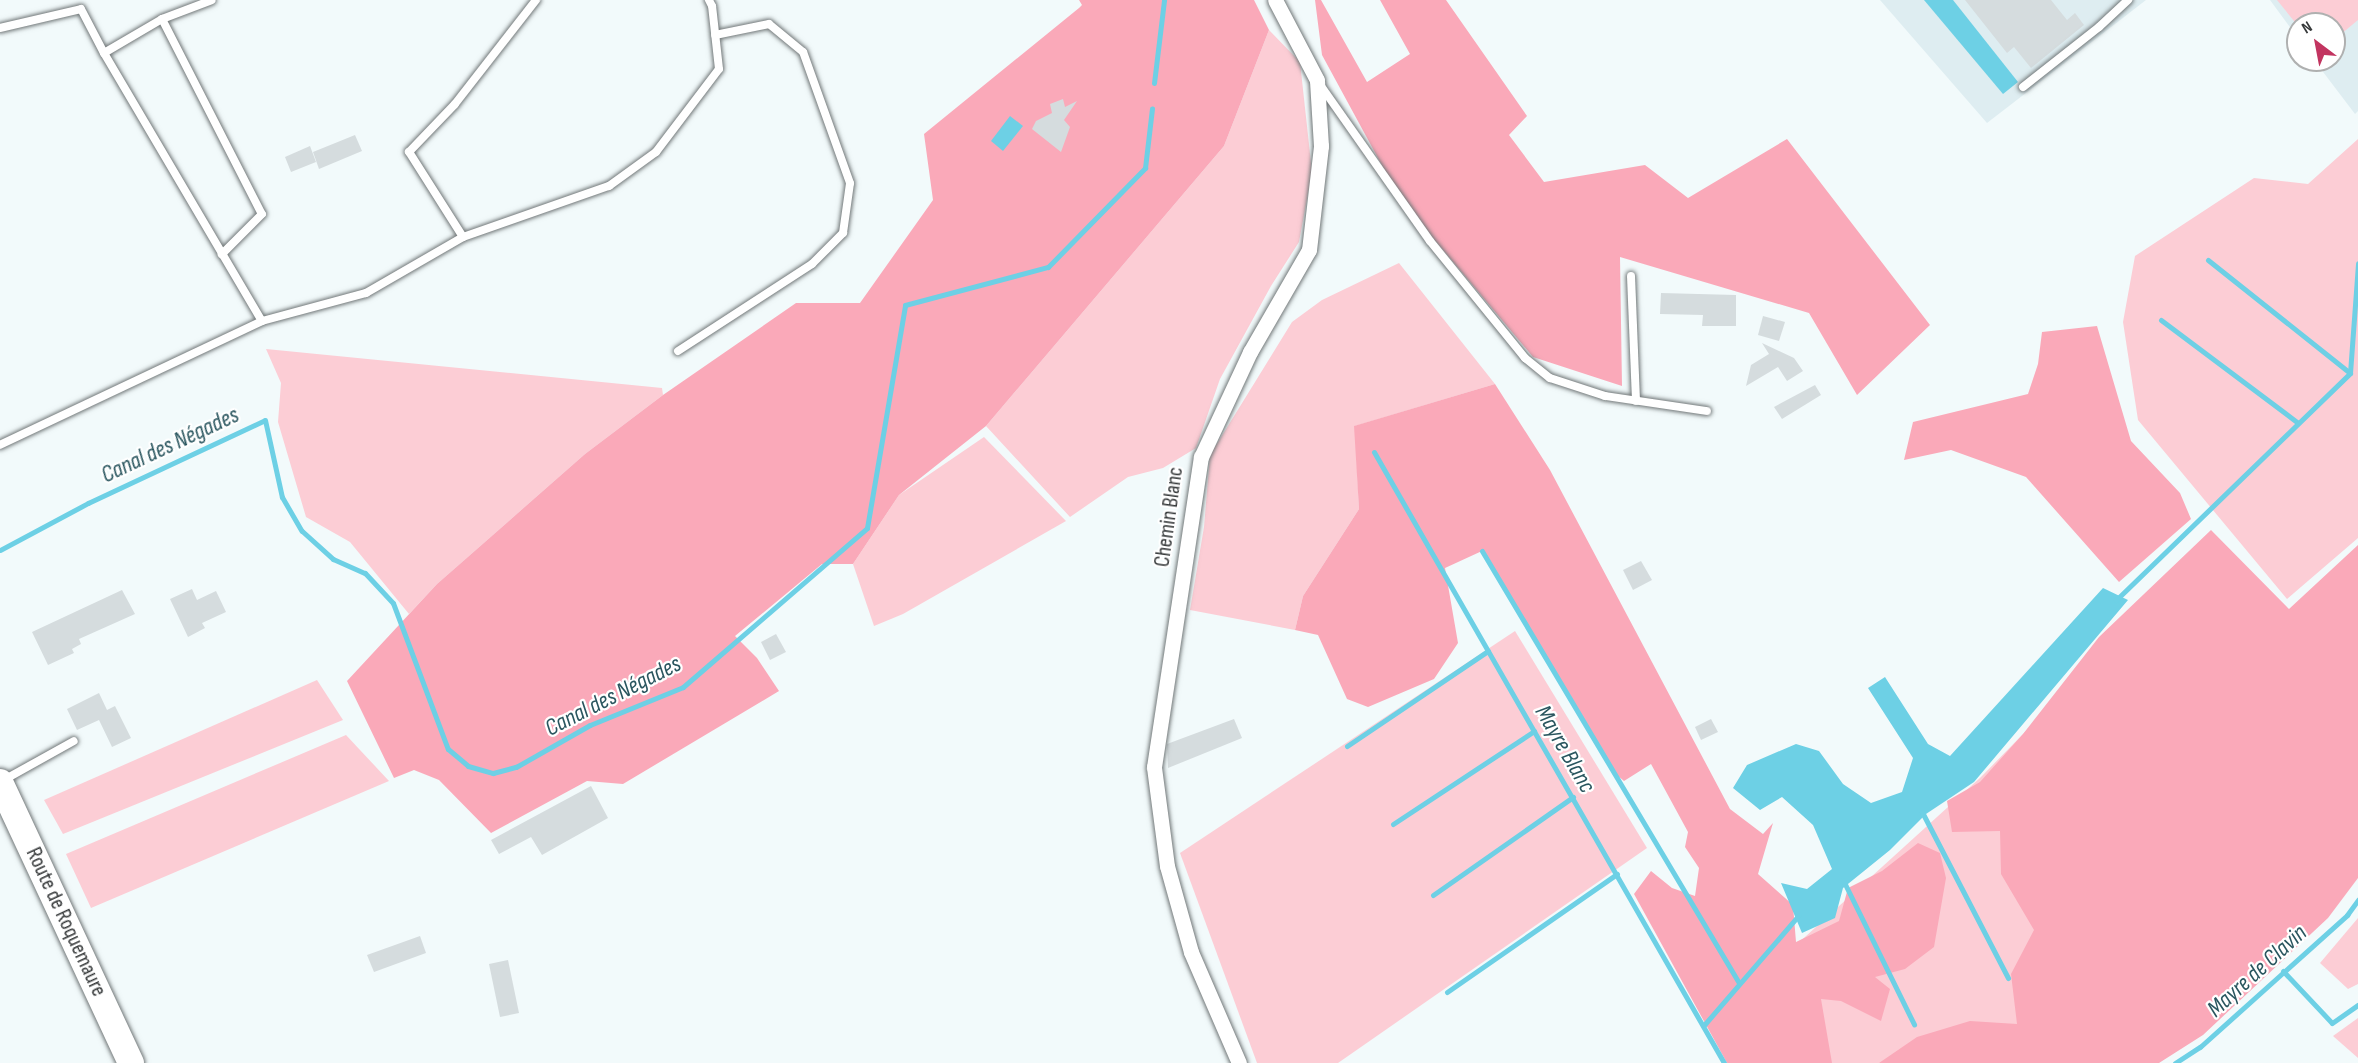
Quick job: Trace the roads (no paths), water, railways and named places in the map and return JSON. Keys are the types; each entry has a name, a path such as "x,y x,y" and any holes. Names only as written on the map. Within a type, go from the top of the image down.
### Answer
{"main road":[{"name":"Route de Roquemaure","path":"0,782 131,1063"}],"street":[{"name":"Chemin Blanc","path":"1239,1063 1191,952 1167,866 1154,767 1201,457 1250,352 1309,250 1321,146 1317,80 1275,0"}],"lane":[{"path":"76,0 77,10"},
{"path":"104,53 162,19 212,0"},
{"path":"463,237 409,152 454,104 536,0"},
{"path":"0,445 262,321 366,293 463,237 609,186 656,152 718,69 709,0"},
{"path":"2022,87 2099,27 2128,0"},
{"path":"0,28 81,9 104,53 262,321"},
{"path":"162,19 262,214 222,254"},
{"path":"678,351 812,264 843,233 850,183 803,52 769,24 715,35"},
{"path":"1317,80 1430,241 1525,358 1550,378 1605,396 1707,411"},
{"path":"1631,276 1636,401"},
{"path":"0,782 74,741"}],"water":[{"path":"1924,0 1953,0 2018,82 2003,94"},
{"path":"1010,116 1023,126 1003,151 991,141"},
{"path":"2103,588 2128,600 1974,782 1926,814 1890,850 1843,888 1835,918 1802,933 1781,883 1807,889 1832,869 1813,825 1782,797 1760,810 1733,788 1747,765 1796,744 1819,751 1843,784 1871,803 1902,792 1913,758 1868,688 1885,677 1928,744 1950,756"}],"waterway":[{"name":"Canal des Négades","path":"1154,83 1164,0"},
{"name":"Canal des Négades","path":"0,550 88,503 265,420 282,497 302,531 333,559 365,573 393,603 448,749 468,766 493,773 516,767 590,725 683,687 867,528 905,305 1048,267 1145,168 1152,108"},
{"path":"2208,260 2350,373"},
{"path":"2116,600 2350,373 2358,263"},
{"path":"2161,320 2298,423"},
{"name":"Mayre Blanc","path":"1374,452 1724,1063"},
{"path":"1482,551 1739,983"},
{"path":"1347,746 1488,651"},
{"path":"1393,824 1534,731"},
{"path":"1433,895 1573,797"},
{"path":"1922,812 2008,978"},
{"path":"1447,992 1617,874"},
{"path":"1843,880 1914,1024"},
{"name":"Mayre de Clavin","path":"2175,1063 2200,1047 2347,915 2358,900"},
{"path":"1704,1025 1799,915"},
{"path":"2283,971 2332,1023 2358,1005"}]}
